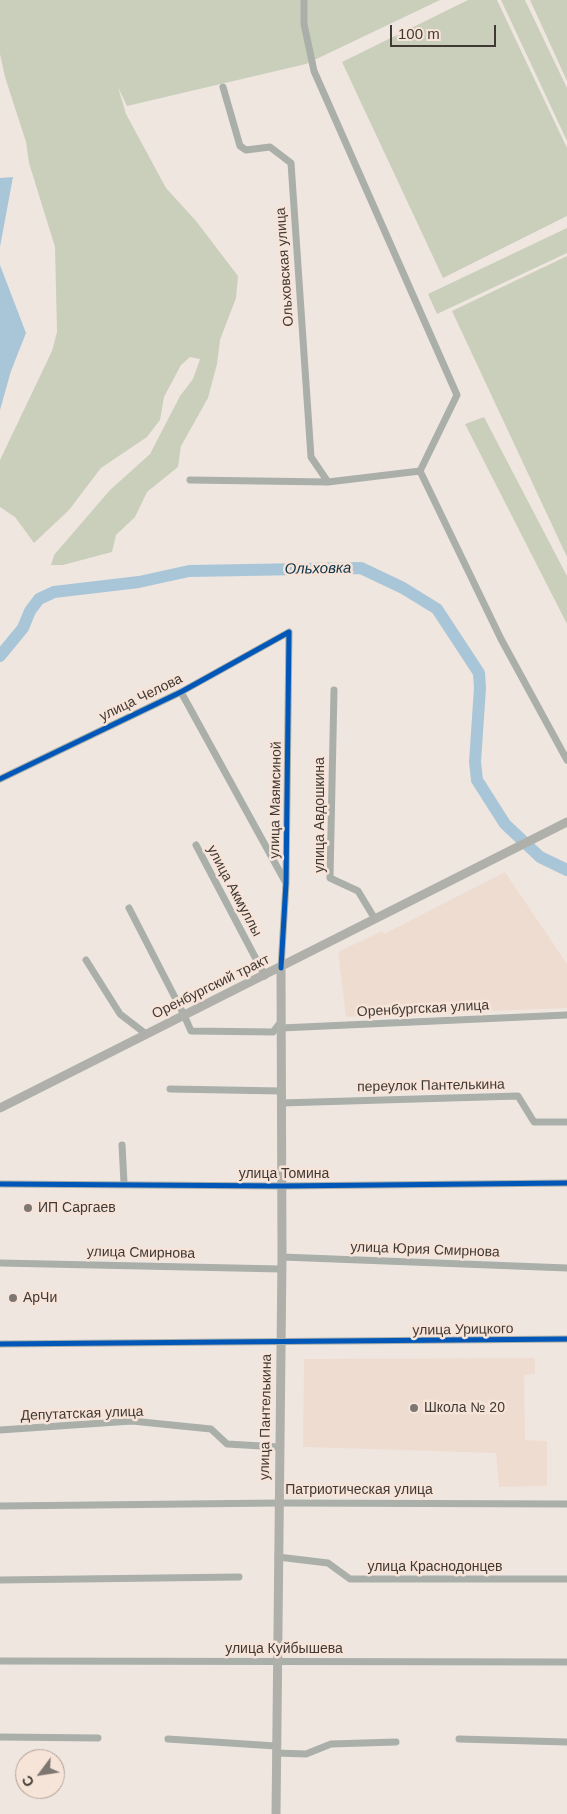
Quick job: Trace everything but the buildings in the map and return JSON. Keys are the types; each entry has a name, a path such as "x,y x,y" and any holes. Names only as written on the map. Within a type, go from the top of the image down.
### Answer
{"main road":[{"name":"Оренбургский тракт","path":"0,1108 281,968 567,822"},
{"name":"улица Пантелькина","path":"276,1814 282,1257 281,968"}],"street":[{"path":"304,0 304,24 314,72 458,395 420,471"},
{"name":"Ольховская улица","path":"224,87 240,146 246,150 270,147 291,164 311,457 328,482"},
{"path":"190,480 328,482 420,471"},
{"path":"420,471 501,639 567,760"},
{"name":"улица Челова","path":"0,779 181,692 289,632"},
{"name":"улица Маямсиной","path":"281,968 286,883 289,632"},
{"name":"улица Авдошкина","path":"334,690 330,878 358,891 375,919"},
{"path":"181,692 286,883"},
{"name":"улица Акмуллы","path":"196,845 265,976"},
{"path":"130,908 184,1015"},
{"path":"86,960 120,1014 146,1034"},
{"name":"Оренбургская улица","path":"184,1015 191,1032 273,1032 281,1025 567,1015"},
{"path":"170,1089 281,1091"},
{"name":"переулок Пантелькина","path":"281,1103 518,1096 534,1122 567,1122"},
{"path":"122,1145 124,1183"},
{"name":"улица Томина","path":"0,1184 124,1183 282,1186 567,1183"},
{"name":"улица Юрия Смирнова","path":"282,1257 567,1268"},
{"name":"улица Смирнова","path":"0,1262 281,1269"},
{"name":"улица Урицкого","path":"0,1344 281,1344 567,1339"},
{"name":"Депутатская улица","path":"0,1430 132,1422 211,1429 228,1444 279,1447"},
{"name":"Патриотическая улица","path":"0,1506 279,1502 567,1504"},
{"name":"улица Краснодонцев","path":"278,1557 328,1563 350,1580 567,1579"},
{"path":"0,1580 239,1577"},
{"name":"улица Куйбышева","path":"0,1661 567,1662"},
{"path":"0,1737 98,1738"},
{"path":"459,1739 567,1742"},
{"path":"168,1740 306,1754 331,1744 396,1742"}],"shaded area":[{"path":"505,872 567,964 567,1008 346,1017 338,952 382,931 384,934"},
{"name":"Школа № 20","path":"535,1358 535,1374 524,1375 525,1440 547,1441 547,1486 499,1487 496,1453 303,1447 304,1359"}],"green space":[{"path":"0,0 440,0 306,64 127,106 118,87 126,114 166,188 196,221 238,276 236,298 220,340 217,364 208,398 181,446 178,467 147,492 135,517 116,535 112,552 63,565 51,565 54,555 110,490 150,454 180,396 193,379 200,359 190,357 181,365 164,397 160,420 147,437 101,468 69,510 34,543 15,517 0,507 0,460 52,351 57,332 55,247 29,163 26,142 5,77 0,54"},
{"path":"468,0 497,0 567,148 567,216 443,278 342,62"},
{"path":"501,0 525,0 567,88 567,141"},
{"path":"530,0 567,0 567,81"},
{"path":"567,228 567,253 437,314 428,294"},
{"path":"567,256 567,557 452,311"},
{"path":"484,417 567,576 567,624 465,424"}],"water":[{"path":"13,177 0,247 0,178"},
{"path":"0,265 26,333 11,371 0,410"}],"waterway":[{"name":"Ольховка","path":"0,656 23,628 30,611 39,599 54,592 139,582 189,571 361,568 403,588 437,609 479,673 480,688 475,762 477,780 505,824 540,857 567,870"}],"cycle path":[{"path":"0,779 181,692 289,632 286,883 281,968"},
{"path":"0,1184 282,1186 567,1183"},
{"path":"0,1344 567,1339"}],"place":[{"name":"ИП Саргаев","path":"28,1208"},
{"name":"АрЧи","path":"13,1298"},
{"name":"Школа № 20","path":"414,1408"}]}
